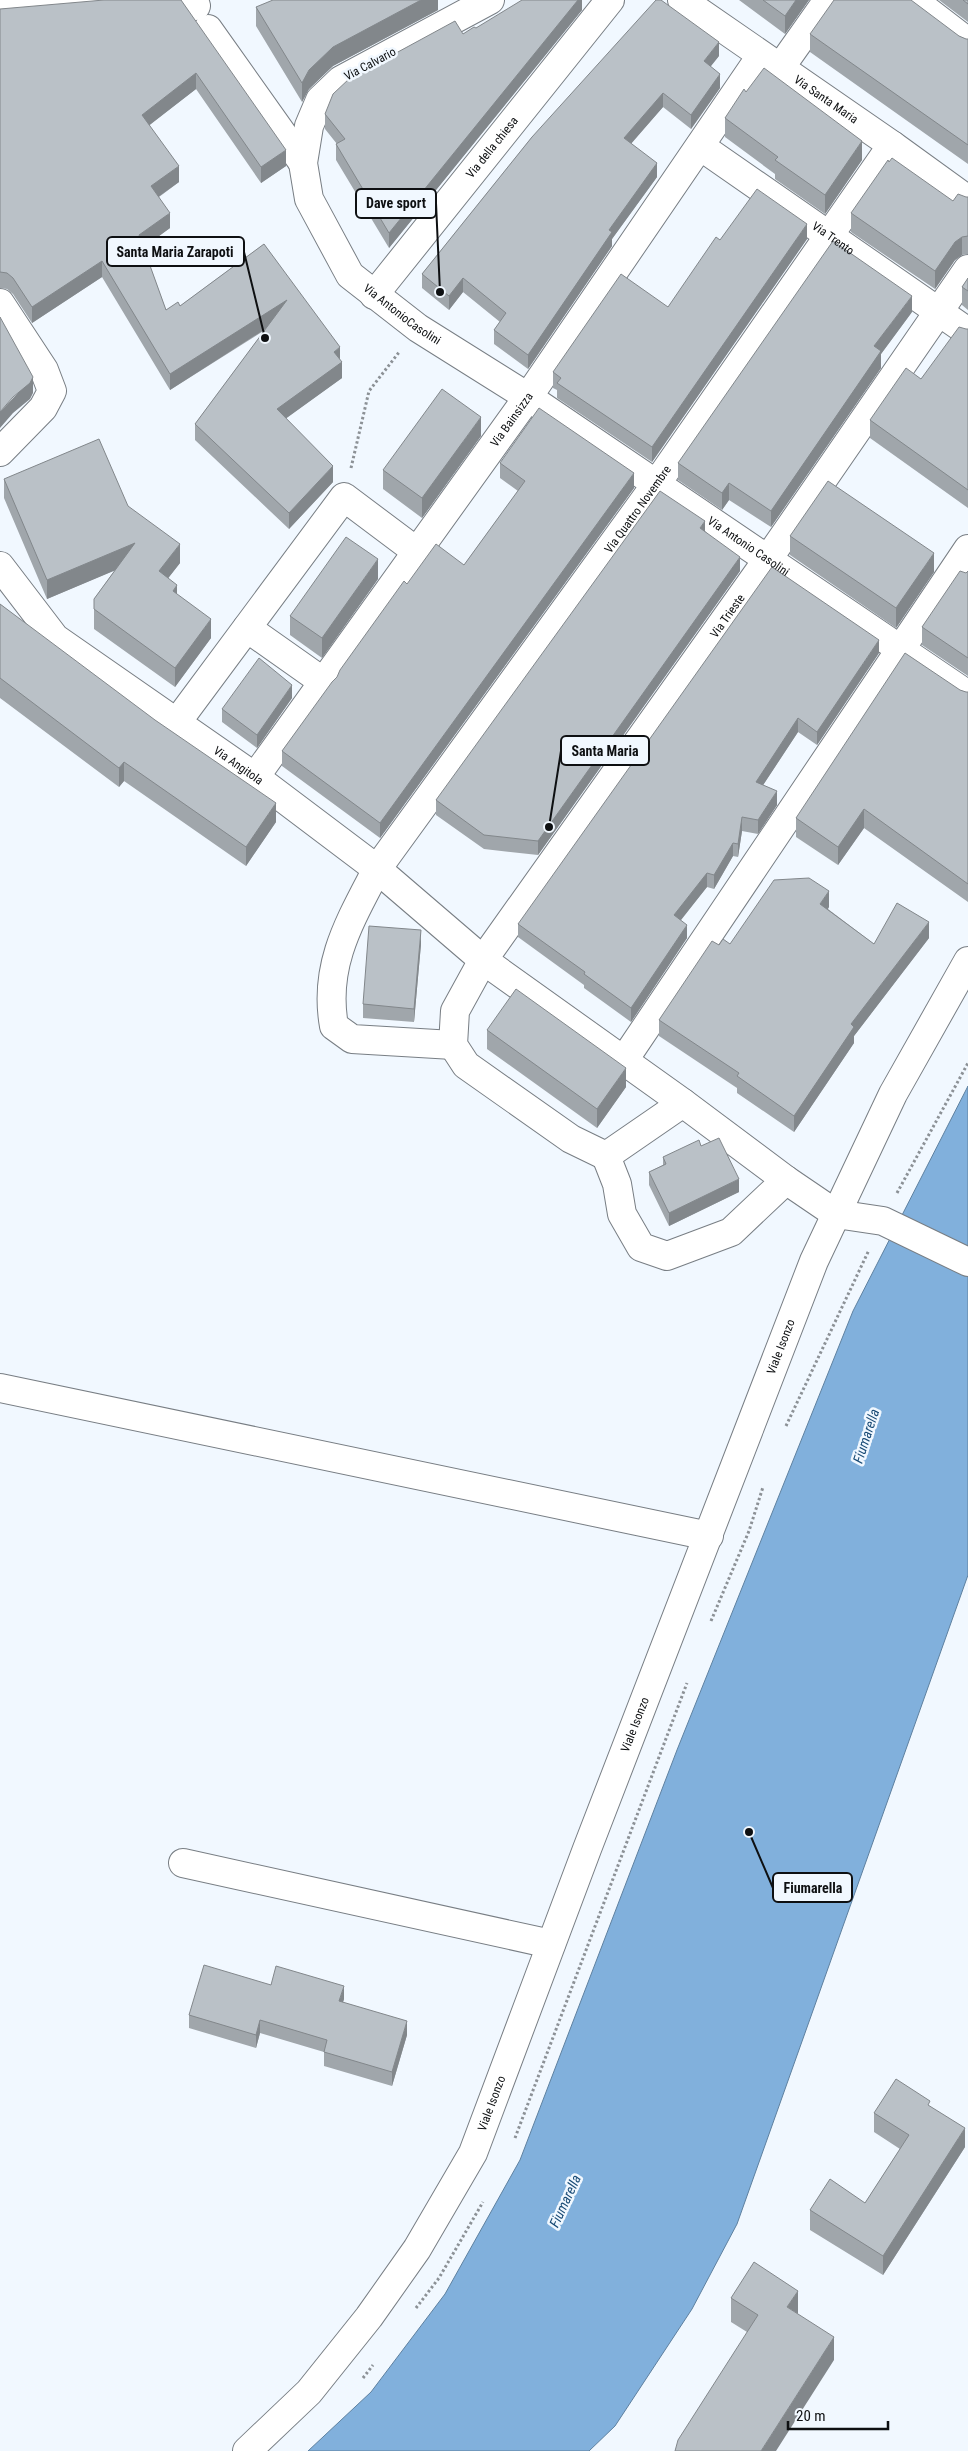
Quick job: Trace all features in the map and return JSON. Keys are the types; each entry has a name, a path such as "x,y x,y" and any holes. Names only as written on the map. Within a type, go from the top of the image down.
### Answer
{"street":[{"path":"0,10 46,3 106,0"},
{"name":"Via Calvario","path":"310,199 303,163 309,126 320,100 340,80 490,0"},
{"name":"Via della chiesa","path":"374,295 610,0"},
{"name":"Via Santa Maria","path":"682,0 892,145 968,200"},
{"name":"Via Bainsizza","path":"255,777 325,683 416,551 528,397 700,146 771,62 828,0"},
{"path":"913,0 968,42"},
{"path":"199,12 303,163"},
{"name":"Via Quattro Novembre","path":"453,1045 352,1039 334,1026 329,1002 343,933 377,869 657,483 892,145"},
{"name":"Via Trento","path":"700,146 968,332"},
{"name":"Via AntonioCasolini","path":"310,199 350,275 418,328 528,397"},
{"name":"Via Trieste","path":"453,1045 455,1011 483,960 768,559 968,269"},
{"path":"0,303 44,370 52,391 43,408 0,452"},
{"name":"Via Antonio Casolini","path":"528,397 968,695"},
{"path":"177,722 344,498 416,551"},
{"path":"624,1060 899,648 968,549"},
{"name":"Via Angitola","path":"0,566 55,638 255,777 377,869 483,960 624,1060 786,1180 836,1214"},
{"path":"247,628 325,683"},
{"name":"Viale Isonzo","path":"247,2451 309,2392 369,2316 417,2249 473,2153 551,1944 810,1270 893,1094 968,961"},
{"path":"453,1045 466,1064 571,1139 606,1156 617,1184 622,1214 642,1247 668,1256 731,1232 786,1180"},
{"path":"606,1156 683,1103"},
{"path":"836,1214 882,1221 968,1262"},
{"path":"0,1388 709,1536"},
{"path":"183,1863 551,1944"}],"path":[{"path":"344,498 370,391 400,352"},
{"path":"882,1221 968,1063"}],"water":[{"path":"968,1086 968,1575 737,2224 692,2309 615,2426 589,2451 308,2451 371,2392 445,2294 520,2160 677,1750 853,1311"}],"building":[{"path":"104,0 181,0 286,150 261,167 196,73 142,115 179,166 151,186 170,213 139,235 166,310 178,302 180,306 264,244 340,347 334,352 342,362 277,409 333,466 289,513 195,424 287,300 170,374 102,261 32,307 13,278 7,273 0,272 0,9"},
{"path":"273,0 421,0 333,47 309,70 302,83 256,7"},
{"path":"522,0 578,0 389,233 336,144 345,139 325,114 333,94 350,78 455,21 463,34"},
{"path":"656,0 661,0 719,42 704,61 720,74 691,115 663,93 624,138 657,163 609,230 612,232 528,355 494,330 506,313 463,278 449,296 422,274 532,137"},
{"path":"763,0 796,0 785,16"},
{"path":"834,0 911,0 959,36 968,39 968,145 810,34"},
{"path":"764,68 862,141 825,195 775,160 778,157 725,118 744,89 746,92"},
{"path":"892,158 953,201 958,194 968,197 968,236 962,237 955,242 935,271 851,213 888,160 889,162"},
{"path":"757,189 807,224 652,447 557,383 561,378 553,372 621,274 668,307 716,237 720,240"},
{"path":"833,241 912,296 874,346 881,351 771,511 729,483 722,493 678,463"},
{"path":"968,278 968,291 962,287"},
{"path":"0,317 33,377 30,383 13,397 0,412"},
{"path":"959,327 968,329 968,490 870,420 906,368 921,379"},
{"path":"442,389 481,417 422,498 383,470"},
{"path":"539,408 634,473 380,823 282,751 337,677 340,670 404,581 407,584 436,544 464,565 525,481 500,463"},
{"path":"99,439 128,506 180,544 159,571 177,585 173,591 211,619 175,668 94,609 94,599 135,543 47,580 4,479"},
{"path":"828,481 934,553 896,608 790,536"},
{"path":"660,491 705,521 700,528 740,557 538,841 484,835 436,800"},
{"path":"346,537 378,559 322,638 290,616"},
{"path":"772,567 879,640 817,732 798,718 756,782 777,791 758,820 742,817 738,844 733,843 714,875 707,873 674,915 687,925 631,1008 518,924"},
{"path":"960,571 966,573 968,571 968,658 922,627"},
{"path":"0,604 155,720 276,803 246,847 124,762 119,768 0,678"},
{"path":"905,653 960,690 968,692 968,884 864,809 838,847 796,818"},
{"path":"259,658 292,685 257,735 222,709"},
{"path":"809,878 829,891 820,904 874,944 897,903 929,922 851,1024 854,1027 794,1116 737,1076 739,1073 659,1020 712,941 719,945 723,939 730,944 774,880"},
{"path":"369,926 421,930 414,1009 363,1004"},
{"path":"516,989 626,1068 597,1109 487,1030"},
{"path":"719,1138 739,1179 669,1213 649,1172 666,1164 663,1157 699,1140 701,1146"},
{"path":"204,1965 271,1985 276,1966 344,1986 339,2001 407,2021 392,2072 324,2052 327,2040 260,2020 256,2035 189,2015"},
{"path":"896,2079 930,2101 928,2105 965,2128 883,2256 810,2210 830,2179 865,2203 909,2135 874,2113"},
{"path":"754,2262 798,2291 787,2307 834,2337 761,2451 675,2451 678,2440 758,2315 731,2298"}],"place":[{"name":"Dave sport","path":"440,292"},
{"name":"Santa Maria Zarapoti","path":"265,338"},
{"name":"Santa Maria","path":"549,827"},
{"name":"Fiumarella","path":"749,1832"}]}
